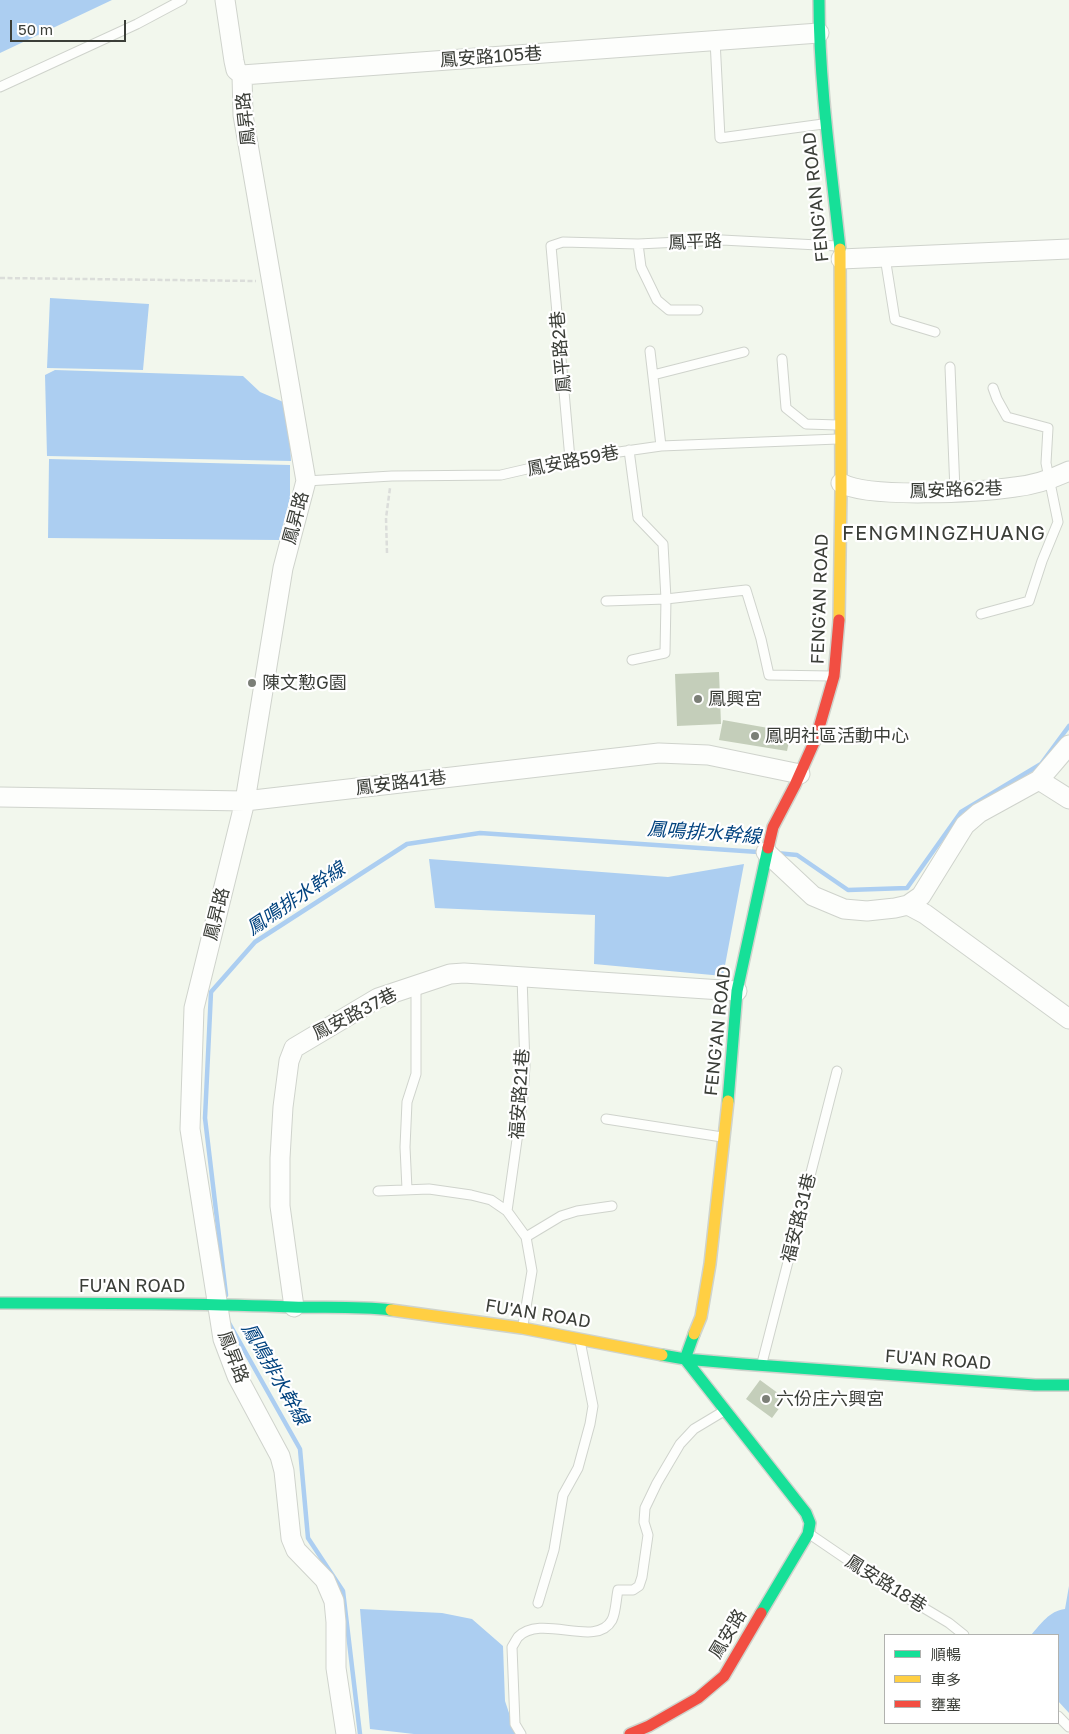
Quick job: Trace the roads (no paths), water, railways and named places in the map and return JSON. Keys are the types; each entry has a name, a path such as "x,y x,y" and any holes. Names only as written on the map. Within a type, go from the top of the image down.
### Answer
{"street":[{"path":"225,0 236,70 242,75"},
{"name":"FENG'AN ROAD","path":"685,1359 701,1317 710,1264 725,1137 737,991 766,852 773,827 816,738 834,676 839,625 841,482 840,252 826,124 819,33 819,0"},
{"name":"鳳安路105巷","path":"242,75 819,33"},
{"name":"鳳昇路","path":"242,75 243,114 306,482 283,568 245,801 194,1008 190,1130 223,1339 237,1376 280,1456 284,1472 291,1538 296,1550 325,1580 334,1601 336,1668 346,1734"},
{"name":"鳳平路","path":"840,252 885,257 1069,249"},
{"name":"鳳安路62巷","path":"841,482 848,487 862,490 904,492 956,491 1015,487 1051,480 1069,471"},
{"path":"766,852 813,896 844,910 867,911 908,905 921,896 965,825 979,813 1039,780 1069,744"},
{"name":"鳳安路41巷","path":"0,797 245,801 659,753 708,755 800,774"},
{"path":"1039,780 1069,799"},
{"path":"908,905 933,919 1069,1019"},
{"name":"鳳安路37巷","path":"294,1307 280,1206 283,1115 291,1054 300,1043 378,998 450,974 464,973 737,991"},
{"name":"FU'AN ROAD","path":"0,1302 373,1308 522,1328 685,1359 1035,1385 1069,1385"},
{"path":"685,1359 806,1512 810,1523 808,1534"},
{"name":"鳳安路","path":"630,1734 650,1726 698,1698 724,1676 808,1534"}],"lane":[{"path":"0,87 137,24 182,0"},
{"path":"715,40 720,138 826,124"},
{"name":"鳳平路","path":"551,246 563,242 638,244 722,240 840,252"},
{"path":"638,244 641,268 657,300 669,310 698,310"},
{"name":"鳳平路2巷","path":"551,246 570,459"},
{"path":"885,257 895,320 935,332"},
{"path":"650,351 661,446"},
{"path":"652,375 744,352"},
{"path":"782,359 786,408 806,424 840,426"},
{"path":"950,367 956,491"},
{"path":"980,614 1029,601 1042,561 1058,522 1051,480 1046,463 1048,428 1007,417 993,388"},
{"name":"鳳安路59巷","path":"306,482 392,476 501,475 570,459 661,446 840,438"},
{"path":"629,450 638,518 662,544 666,599 665,653 632,660"},
{"path":"606,601 666,599 746,590 761,639 769,674 834,676"},
{"name":"福安路21巷","path":"507,1211 524,1097 525,1066 522,977"},
{"path":"407,1190 405,1148 406,1102 416,1074 416,985"},
{"name":"福安路31巷","path":"762,1366 837,1071"},
{"path":"606,1119 725,1137"},
{"path":"378,1191 429,1189 471,1194 491,1200 507,1211 526,1237 532,1271 522,1328"},
{"path":"526,1237 561,1216 577,1211 612,1206"},
{"path":"538,1602 554,1550 564,1495 578,1468 593,1406 579,1338"},
{"path":"521,1734 515,1724 512,1647 519,1637 538,1628 591,1632 600,1631 606,1627 612,1620 618,1590 634,1590 639,1586 648,1535 644,1522 645,1508 657,1483 680,1444 694,1429 725,1410"},
{"name":"鳳安路18巷","path":"808,1534 877,1580 949,1623 963,1634"},
{"path":"1059,1717 1069,1728"}],"water":[{"path":"0,0 112,0 0,53"},
{"path":"50,298 149,304 143,370 47,368"},
{"path":"55,370 243,376 260,392 288,404 291,461 47,456 45,375"},
{"path":"49,459 290,465 290,498 279,540 48,538"},
{"path":"429,859 668,877 744,864 723,976 594,964 595,915 435,908"},
{"path":"1069,1586 1069,1713 1059,1702 1059,1634 1032,1634 1050,1615 1065,1609"},
{"path":"360,1609 442,1613 472,1619 503,1646 505,1701 516,1734 414,1734 370,1729"}],"waterway":[{"name":"鳳鳴排水幹線","path":"776,853 797,855 848,890 907,888 961,812 1041,764 1069,726"},
{"name":"鳳鳴排水幹線","path":"226,1295 205,1118 211,992 255,942 407,844 480,833 758,852"},
{"name":"鳳鳴排水幹線","path":"229,1323 300,1449 308,1538 343,1591 360,1734"}],"place":[{"name":"陳文懃G園","path":"252,683"},
{"name":"鳳興宮","path":"698,699"},
{"name":"鳳明社區活動中心","path":"755,736"},
{"name":"六份庄六興宮","path":"766,1399"}],"district":[{"name":"FENGMINGZHUANG","path":"944,534"}]}
